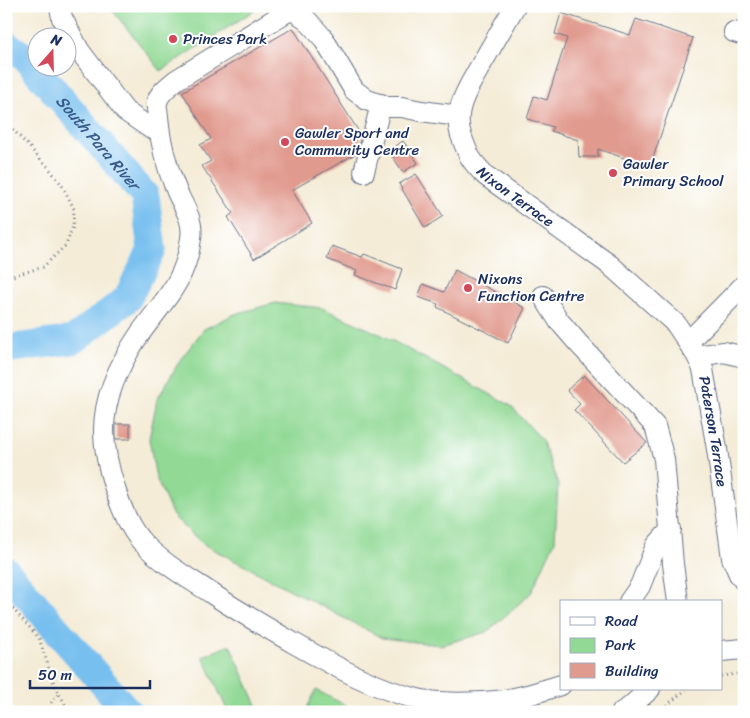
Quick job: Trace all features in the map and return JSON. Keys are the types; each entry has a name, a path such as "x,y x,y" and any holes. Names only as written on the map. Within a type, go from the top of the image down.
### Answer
{"street":[{"path":"60,6 62,18 79,50 125,111 150,128 159,131"},
{"name":"Nixon Terrace","path":"514,6 467,91 460,108 458,130 471,162 486,176 610,265 671,320 693,349"},
{"path":"418,712 260,624 176,571 142,543 128,521 117,494 107,459 104,431 106,407 113,384 128,353 140,334 170,296 183,271 192,235 191,223 172,180 159,131 157,102 166,88 284,13 293,10 306,19 322,38 354,90 374,102 387,107 402,107 459,116"},
{"path":"364,172 374,102"},
{"path":"693,349 744,285"},
{"path":"544,296 559,320 578,343 655,426 664,460 678,600"},
{"path":"693,349 724,352 744,357"},
{"name":"Paterson Terrace","path":"693,349 703,369 716,440 732,558 744,581"},
{"path":"630,600 640,586 656,546 670,529"},
{"path":"722,651 744,649"},
{"path":"540,691 560,675"},
{"path":"366,682 419,699 462,703 516,698 560,685"},
{"path":"622,712 649,690"}],"path":[{"path":"6,22 12,16 9,6"},
{"path":"6,122 48,166 62,185 74,209 74,226 66,245 43,268 6,278"},
{"path":"6,601 38,638 53,681 69,712"},
{"path":"722,676 744,673"},
{"path":"659,712 685,690"},
{"path":"48,712 53,699 60,693"}],"green space":[{"name":"Princes Park","path":"109,6 261,6 161,71"},
{"path":"275,303 322,308 384,336 510,405 542,440 558,483 555,541 531,593 487,632 441,645 382,638 203,544 173,516 156,478 149,439 157,400 180,360 204,329 235,314"},
{"path":"230,645 260,712 228,712 203,656"},
{"path":"316,690 347,706 344,712 305,712"}],"building":[{"path":"561,13 630,35 636,19 693,38 650,167 598,149 598,157 579,157 578,140 551,131 553,127 527,119 534,96 547,100 567,38 555,34"},
{"name":"Gawler Sport and Community Centre","path":"293,28 361,135 357,153 292,190 312,223 254,259 228,217 233,213 202,166 211,161 200,145 211,139 182,92"},
{"path":"403,141 418,163 403,172 389,151"},
{"path":"416,174 443,216 425,228 399,184"},
{"path":"332,246 362,257 364,254 402,269 395,290 355,275 357,271 327,259"},
{"name":"Nixons Function Centre","path":"455,270 525,308 508,343 437,307 438,304 418,297 423,284 444,292"},
{"path":"584,375 647,443 623,462 574,410 580,404 567,390"},
{"path":"116,424 130,424 130,439 116,439"}],"waterway":[{"name":"South Para River","path":"6,45 25,57 145,196 152,250 127,299 73,340 6,349"},
{"name":"South Para River","path":"6,571 128,712"}],"place":[{"name":"Princes Park","path":"173,39"},
{"name":"Gawler Sport and Community Centre","path":"285,142"},
{"name":"Gawler Primary School","path":"613,173"},
{"name":"Nixons Function Centre","path":"468,288"}]}
